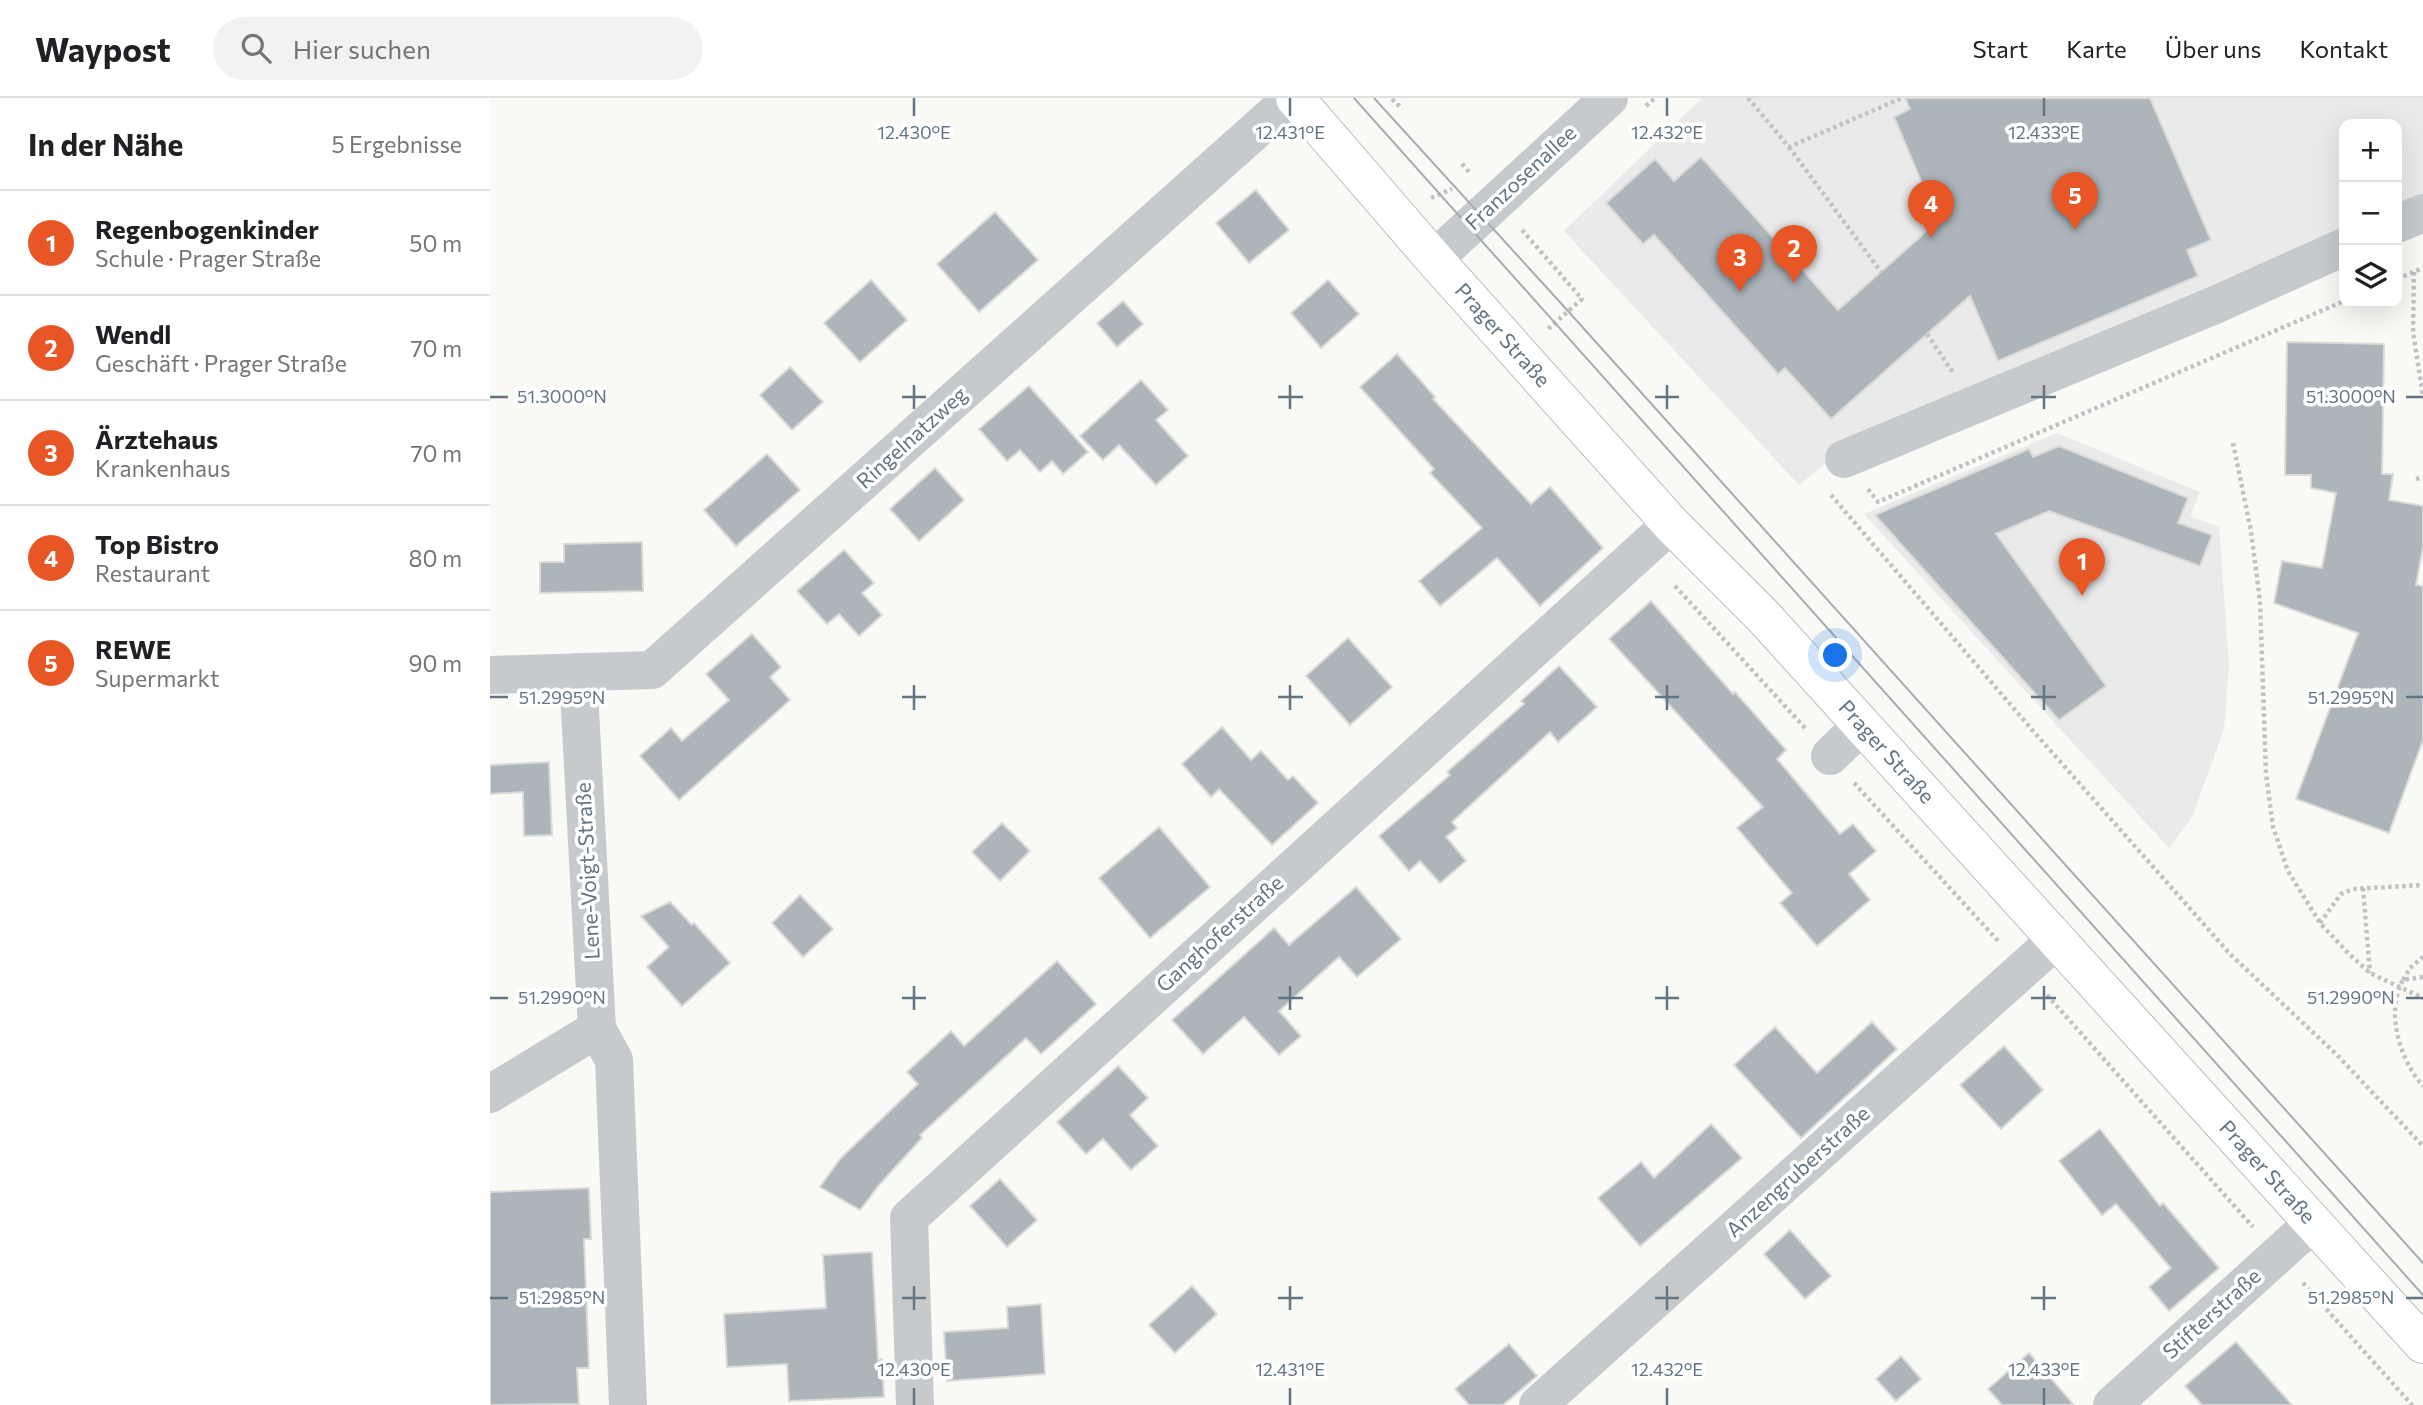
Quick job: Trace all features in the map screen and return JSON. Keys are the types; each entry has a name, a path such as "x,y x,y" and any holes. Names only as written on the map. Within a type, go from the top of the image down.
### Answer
{"main road":[{"name":"Prager Straße","path":"1293,98 1671,524 1762,615 1863,725 2423,1344"}],"street":[{"name":"Ringelnatzweg","path":"490,675 652,670 1293,98"},
{"name":"Franzosenallee","path":"1434,259 1609,98"},
{"path":"2402,222 2423,213"},
{"path":"1844,459 2207,308 2339,249"},
{"name":"Ganghoferstraße","path":"915,1405 909,1218 1671,524"},
{"name":"Lene-Voigt-Straße","path":"578,672 597,1029"},
{"path":"1830,756 1863,725"},
{"name":"Anzengruberstraße","path":"1538,1405 2057,939"},
{"path":"490,1094 597,1029 614,1060 628,1405"},
{"name":"Stifterstraße","path":"2112,1405 2313,1223"}],"path":[{"path":"1748,98 1789,147 1881,272"},
{"path":"1789,147 1902,98"},
{"path":"1392,99 1402,109"},
{"path":"1516,224 1582,299 1544,333"},
{"path":"2402,277 2423,268"},
{"path":"2414,272 2413,332 2423,397"},
{"path":"2339,303 1878,502 1844,459 1830,494 2034,732 2231,954 2337,1055 2423,1146"},
{"path":"1927,334 1961,384"},
{"path":"2233,443 2252,531 2260,601 2266,774 2273,827 2288,871 2320,923 2350,955 2370,972 2423,998"},
{"path":"2416,479 2423,477"},
{"path":"2320,923 2341,894 2363,888 2423,885"},
{"path":"2363,888 2370,972"},
{"path":"2423,957 2410,968 2399,986 2395,1021 2399,1040 2416,1078 2423,1086"},
{"path":"2024,969 2412,1405"},
{"path":"2403,980 2423,977"}],"shaded area":[{"path":"1702,98 2423,98 2423,197 2402,206 2402,119 2339,119 2339,232 1855,439 1799,485 1564,231"},
{"path":"2057,433 2200,492 2190,516 2219,527 2229,666 2224,729 2192,817 2169,848 1864,514"}],"building":[{"path":"1905,98 2150,98 2211,240 2187,250 2198,276 1998,361 1970,296 1831,419 1785,368 1778,374 1654,235 1643,244 1606,203 1655,159 1674,181 1701,157 1838,310 1938,221 1894,117 1910,109"},
{"path":"1256,190 1289,230 1249,263 1216,223"},
{"path":"995,212 1038,260 979,312 937,264"},
{"path":"871,280 907,320 860,362 824,323"},
{"path":"1328,280 1359,314 1321,348 1291,313"},
{"path":"1123,301 1143,324 1117,347 1097,323"},
{"path":"2287,342 2384,344 2382,474 2393,474 2389,500 2423,506 2423,547 2416,585 2423,586 2423,740 2389,833 2296,799 2358,633 2274,603 2282,561 2322,568 2336,493 2311,488 2311,475 2285,475"},
{"path":"1397,354 1435,397 1433,399 1531,504 1550,487 1603,548 1540,606 1497,558 1440,606 1419,581 1482,528 1430,473 1434,469 1360,387"},
{"path":"790,367 823,402 792,430 760,395"},
{"path":"1141,380 1168,410 1156,420 1188,456 1156,485 1119,445 1103,460 1080,436"},
{"path":"1029,386 1088,452 1063,474 1052,461 1040,472 1020,450 1007,461 979,429"},
{"path":"2059,446 2188,498 2178,523 2212,535 2200,566 2049,511 1996,534 2106,686 2059,720 1875,515 2029,449 2033,457"},
{"path":"767,454 800,490 736,546 704,510"},
{"path":"935,468 964,500 919,541 890,509"},
{"path":"642,542 643,591 540,593 540,562 564,562 564,544"},
{"path":"844,550 874,583 862,593 882,615 859,636 839,614 827,624 797,591"},
{"path":"1651,601 1786,750 1777,759 1840,834 1853,824 1876,851 1849,874 1870,900 1817,946 1780,903 1792,893 1737,828 1763,807 1609,639"},
{"path":"752,634 781,667 770,677 790,700 679,800 640,756 671,728 682,741 729,700 706,674"},
{"path":"1348,638 1392,687 1350,725 1306,676"},
{"path":"1559,666 1597,707 1558,742 1550,732 1452,822 1457,828 1446,837 1466,861 1440,883 1420,861 1409,871 1379,836 1450,775 1447,772 1524,704 1521,701"},
{"path":"1222,727 1251,760 1261,751 1288,780 1293,776 1318,803 1272,845 1219,789 1211,797 1182,764"},
{"path":"549,762 552,835 524,836 523,792 490,794 490,765"},
{"path":"1002,823 1030,851 1000,881 972,852"},
{"path":"1159,827 1210,887 1150,938 1099,878"},
{"path":"1356,887 1401,939 1357,977 1339,957 1279,1011 1301,1036 1279,1055 1244,1017 1203,1054 1172,1020 1274,928 1289,945"},
{"path":"800,895 833,929 803,957 772,923"},
{"path":"670,902 692,925 694,923 730,963 682,1006 647,967 669,947 641,916"},
{"path":"1057,961 1096,1004 1041,1054 1026,1038 920,1135 922,1138 860,1210 820,1187 840,1159 918,1084 907,1072 951,1031 964,1046"},
{"path":"1872,1022 1897,1049 1801,1138 1734,1065 1775,1027 1817,1073"},
{"path":"2004,1046 2043,1090 2001,1129 1960,1085"},
{"path":"1118,1066 1148,1098 1130,1115 1158,1146 1131,1170 1103,1139 1086,1154 1057,1122"},
{"path":"1711,1124 1742,1158 1640,1246 1598,1198 1641,1162 1654,1178"},
{"path":"2100,1129 2160,1206 2163,1203 2219,1268 2169,1311 2149,1287 2171,1268 2116,1204 2102,1215 2059,1161"},
{"path":"1000,1179 1037,1220 1007,1247 970,1206"},
{"path":"589,1188 591,1239 584,1239 589,1368 577,1368 579,1404 490,1405 490,1192"},
{"path":"1790,1230 1831,1276 1805,1299 1764,1254"},
{"path":"872,1252 878,1360 882,1359 884,1397 789,1401 787,1364 727,1367 724,1314 826,1308 823,1255"},
{"path":"1192,1286 1217,1314 1175,1353 1149,1325"},
{"path":"1041,1304 1045,1374 947,1381 944,1332 1008,1328 1007,1307"},
{"path":"2236,1342 2292,1405 2202,1405 2185,1386"},
{"path":"1509,1344 1537,1376 1503,1405 1469,1405 1455,1389"},
{"path":"2029,1353 2074,1405 2002,1405 1988,1389"},
{"path":"1901,1356 1921,1379 1896,1401 1876,1379"}],"tram line":[{"path":"1354,98 2423,1295"},
{"path":"1374,98 2423,1263"}],"place":[{"name":"REWE","path":"2075,230"},
{"name":"Top Bistro","path":"1931,238"},
{"name":"Wendl","path":"1794,283"},
{"name":"Ärztehaus","path":"1740,292"},
{"name":"Regenbogenkinder","path":"2082,596"}]}
